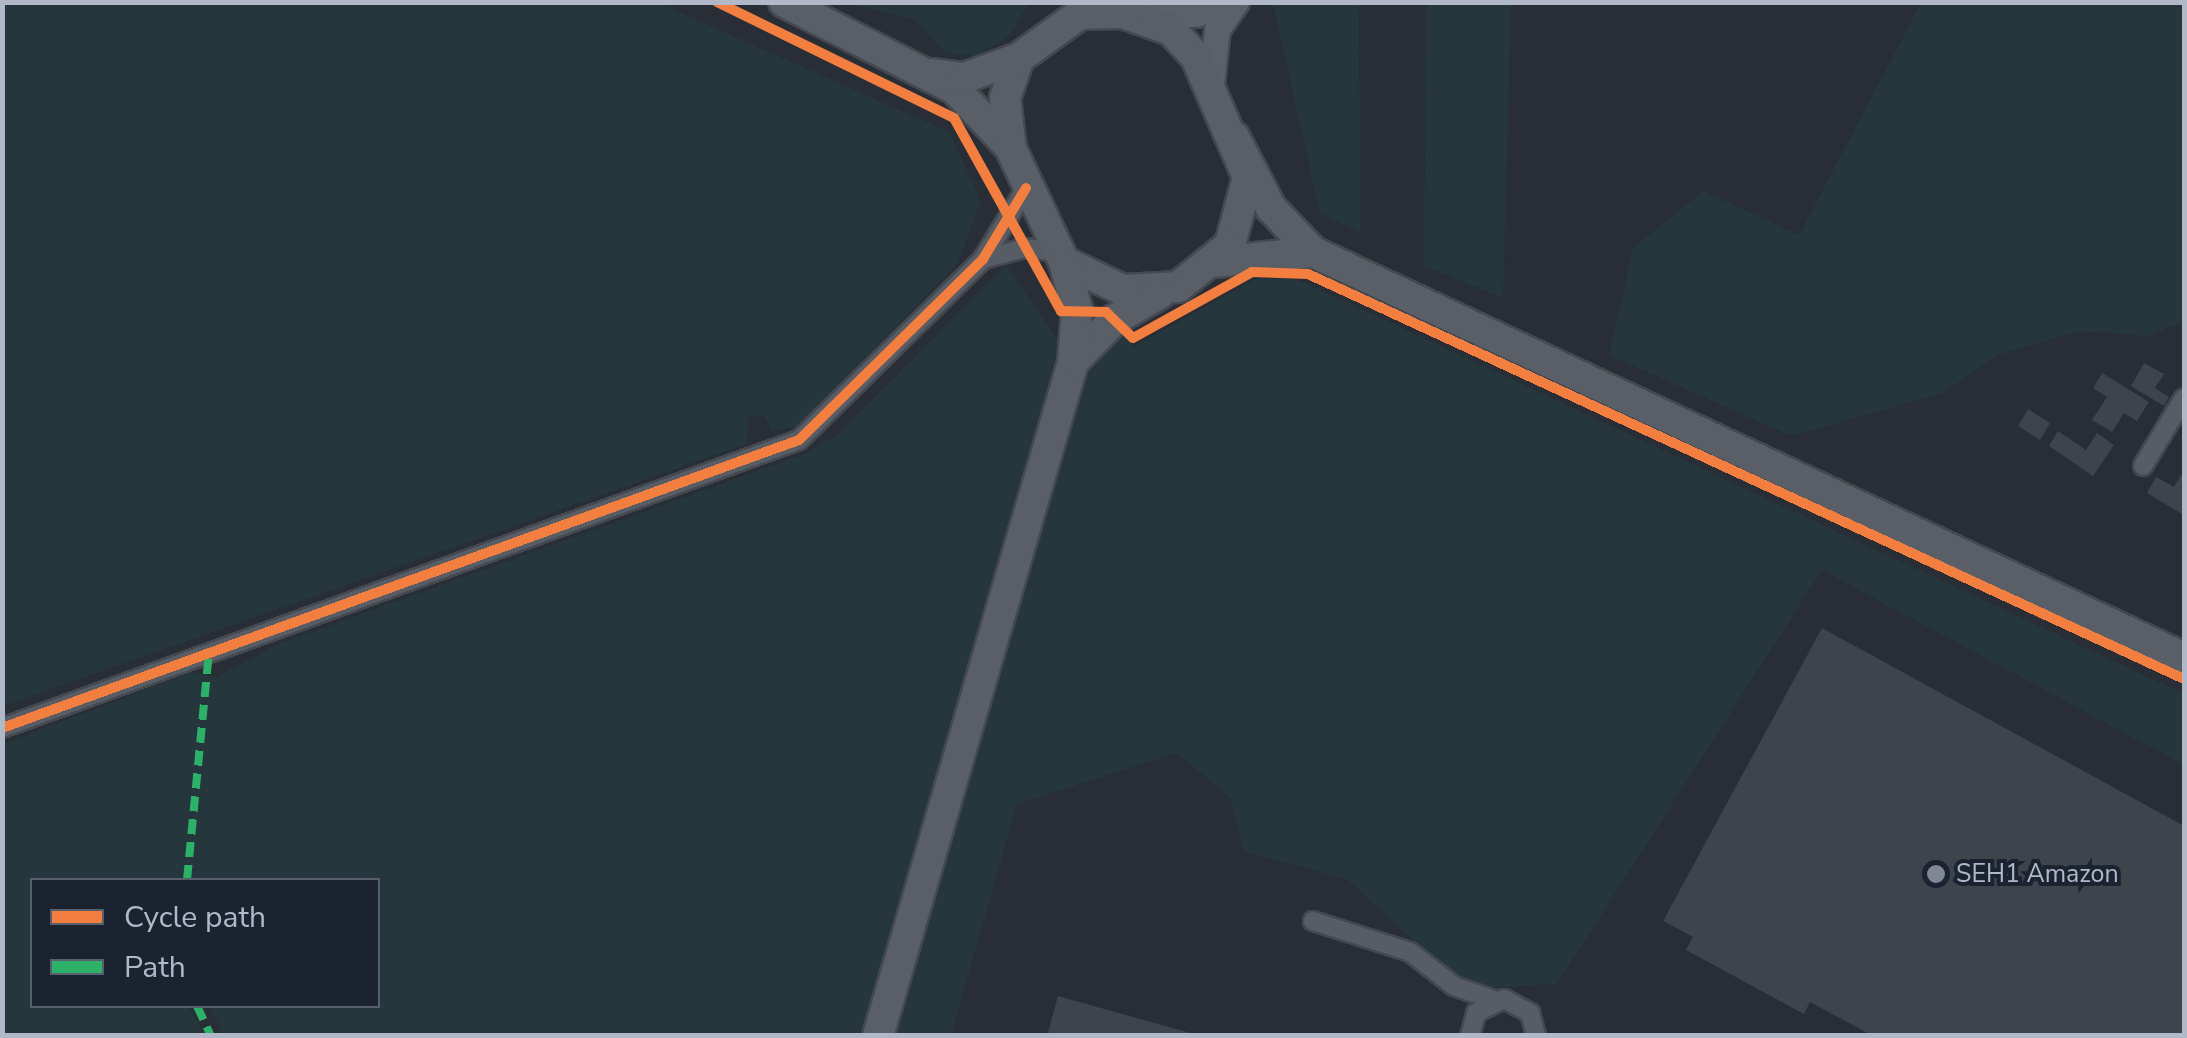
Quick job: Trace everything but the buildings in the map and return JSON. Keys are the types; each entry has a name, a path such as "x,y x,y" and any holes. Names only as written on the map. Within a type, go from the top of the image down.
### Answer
{"main road":[{"path":"784,2 918,72 1001,128 1060,257 1078,309 1072,362 878,1036"},
{"path":"1022,178 1005,98 1044,2"},
{"path":"918,72 964,78 1025,52 1080,14 1120,10 1196,14 1220,2"},
{"path":"1211,84 1217,29 1236,2"},
{"path":"1120,10 1171,30 1211,84 1271,208 1313,252 2184,658"},
{"path":"1216,262 1243,212 1248,177 1234,137"},
{"path":"1072,362 1124,312 1216,262 1313,252"},
{"path":"1060,257 1122,290 1178,286"}],"street":[{"path":"2,728 799,440 983,259 1022,178"},
{"path":"983,259 1025,248 1060,257"},
{"path":"2143,466 2184,398"},
{"path":"1313,921 1410,952 1454,986 1523,1006 1537,1031"},
{"path":"1454,986 1470,1035"},
{"path":"1470,1035 1476,1013 1494,1000"}],"shaded area":[{"path":"3,2 659,3 949,132 981,201 958,263 796,427 772,431 764,416 749,417 746,444 3,706"},
{"path":"1029,2 1009,36 975,56 946,53 914,19 847,3"},
{"path":"1273,3 1359,3 1360,232 1320,214"},
{"path":"1426,3 1511,5 1503,298 1424,266"},
{"path":"1921,3 2184,3 2184,321 2149,336 2080,331 1997,355 1943,393 1792,436 1609,355 1633,248 1703,191 1799,235"},
{"path":"1006,265 1060,343 862,1035 223,1035 211,1008 380,1008 380,878 30,878 30,1008 189,1008 205,1035 3,1035 2,744 193,672 217,677 281,643 807,453 839,433"},
{"path":"1257,278 1295,279 1340,299 2184,694 2184,765 1822,570 1557,984 1466,989 1348,880 1244,851 1231,799 1177,753 1017,804 951,1035 893,1036 1084,379 1123,332 1134,347"}],"marked path":[{"path":"187,878 209,653"},
{"path":"198,1008 211,1036"}],"cycle path":[{"path":"717,2 954,118 1061,311 1106,312 1133,338 1252,272 1308,274 2184,679"},
{"path":"2,728 799,440 983,259 1026,188"}],"place":[{"name":"SEH1 Amazon","path":"1936,874"}]}
